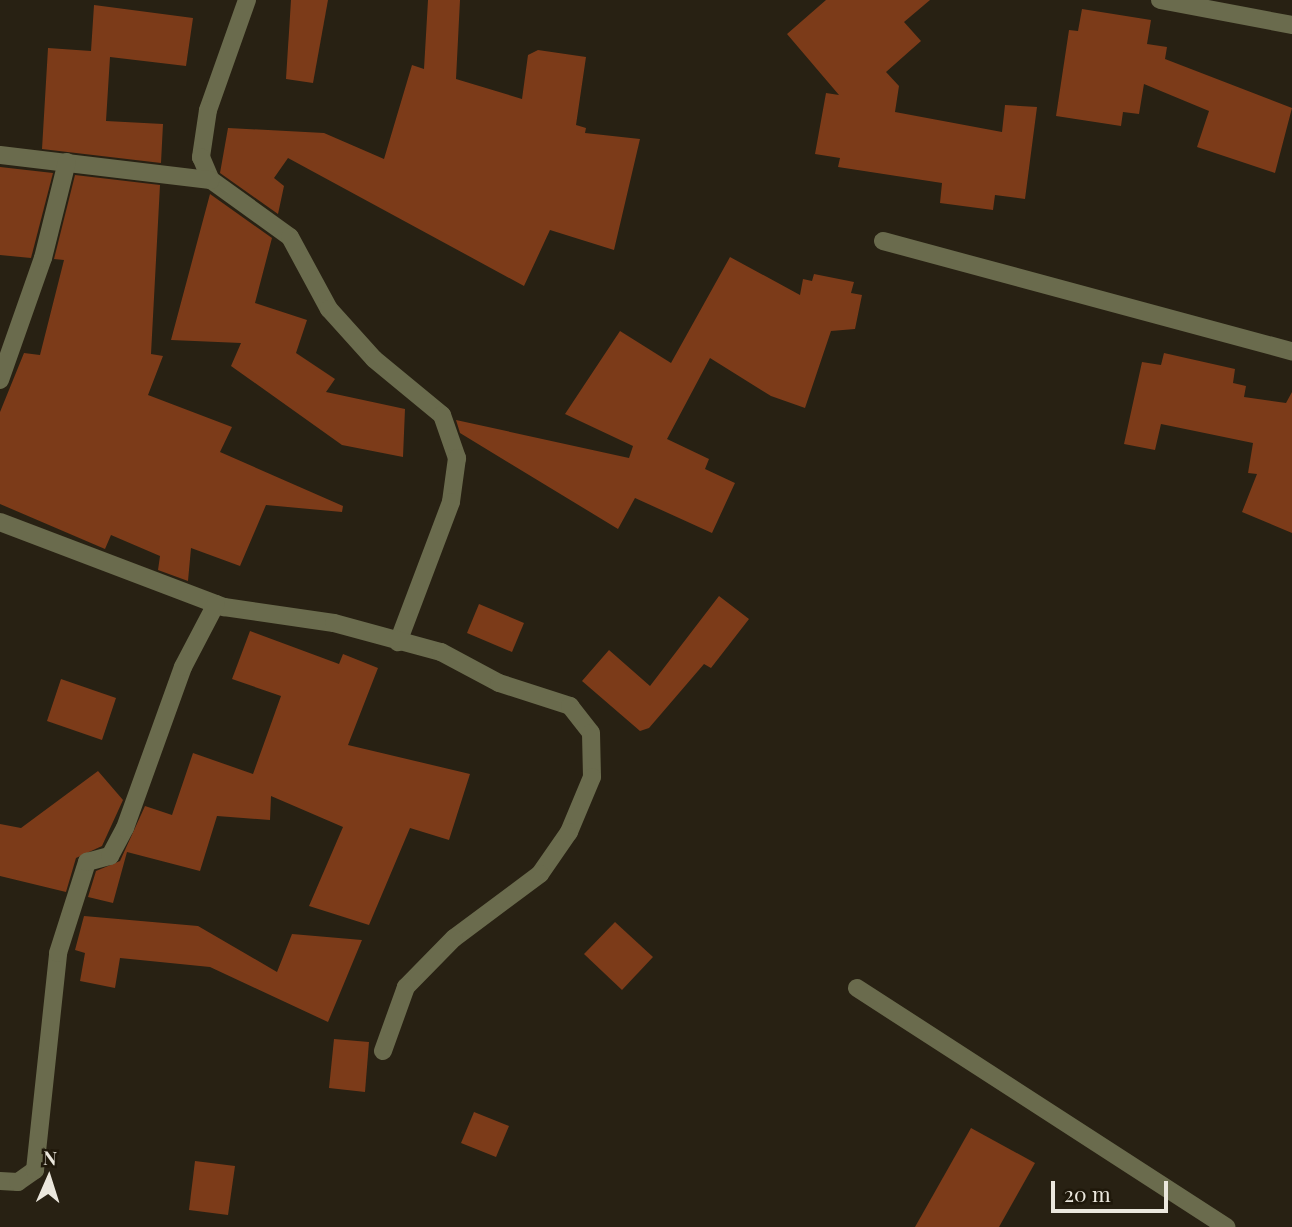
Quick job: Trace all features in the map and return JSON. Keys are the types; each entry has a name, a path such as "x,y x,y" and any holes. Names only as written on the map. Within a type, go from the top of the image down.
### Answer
{"street":[{"path":"211,180 201,157 208,110 247,0"},
{"path":"1160,0 1292,25"},
{"path":"0,155 211,180 290,237 329,309 374,359 442,415 457,458 451,502 398,642"},
{"path":"0,380 43,258 67,162"},
{"path":"883,240 1292,351"},
{"path":"0,522 216,604 334,623 441,652 499,683 570,706 591,733 592,777 569,832 540,874 454,938 406,987 383,1051"},
{"path":"0,1181 18,1182 36,1170 58,953 87,862 110,856 125,828 183,667 216,604"},
{"path":"857,988 1226,1227"}],"building":[{"path":"291,0 328,0 313,83 286,79"},
{"path":"428,0 460,0 456,79 522,99 528,55 538,50 586,57 576,125 586,128 585,133 640,139 614,250 550,230 524,286 288,158 274,178 284,186 278,214 220,173 228,128 324,133 384,159 412,65 424,69"},
{"path":"826,0 930,0 904,22 921,41 886,72 899,86 895,112 1002,132 1005,105 1037,107 1025,199 995,195 993,210 940,203 942,183 838,167 840,158 815,154 826,93 839,95 787,34"},
{"path":"94,5 193,18 186,66 110,57 106,121 163,124 161,163 42,149 48,48 91,51"},
{"path":"1082,9 1151,20 1147,44 1167,47 1165,59 1292,108 1275,173 1197,147 1209,111 1144,84 1139,114 1123,112 1121,126 1056,116 1069,30 1078,31"},
{"path":"0,167 53,173 31,258 0,255"},
{"path":"75,175 160,185 151,354 163,356 148,395 232,427 220,452 343,506 342,512 266,505 240,566 191,548 188,581 158,570 160,556 111,535 105,549 0,504 0,412 24,353 40,355 64,260 54,259"},
{"path":"210,194 272,238 255,303 307,320 296,353 335,379 326,392 405,409 403,457 342,445 231,366 241,343 171,340"},
{"path":"730,257 800,295 803,279 812,281 814,274 854,282 851,293 862,295 855,329 831,331 805,408 771,396 710,358 667,439 709,459 705,469 735,483 712,533 635,498 618,529 460,433 456,420 629,458 633,446 565,414 620,331 671,363"},
{"path":"1164,353 1235,369 1233,383 1246,386 1244,397 1286,403 1292,392 1292,533 1242,512 1257,474 1248,473 1253,443 1161,424 1155,450 1124,444 1142,362 1161,365"},
{"path":"719,596 749,619 711,668 704,664 649,728 640,731 582,681 609,650 650,686"},
{"path":"479,604 524,623 512,652 467,633"},
{"path":"250,631 339,664 343,654 378,668 348,745 470,774 449,840 410,828 369,925 309,906 343,827 271,796 270,820 217,816 200,871 127,852 113,903 88,897 96,871 120,861 145,806 172,815 193,753 253,774 281,696 232,679"},
{"path":"61,679 116,698 102,740 47,721"},
{"path":"98,771 123,800 102,846 76,858 66,892 0,876 0,824 21,828"},
{"path":"84,916 198,926 277,972 292,934 362,940 328,1022 210,967 120,958 115,988 80,981 85,953 75,950"},
{"path":"615,922 653,957 622,990 584,954"},
{"path":"334,1039 369,1042 365,1092 329,1088"},
{"path":"474,1112 509,1126 496,1157 461,1143"},
{"path":"971,1128 1035,1163 999,1227 915,1227"},
{"path":"195,1161 235,1166 228,1215 189,1210"}]}
